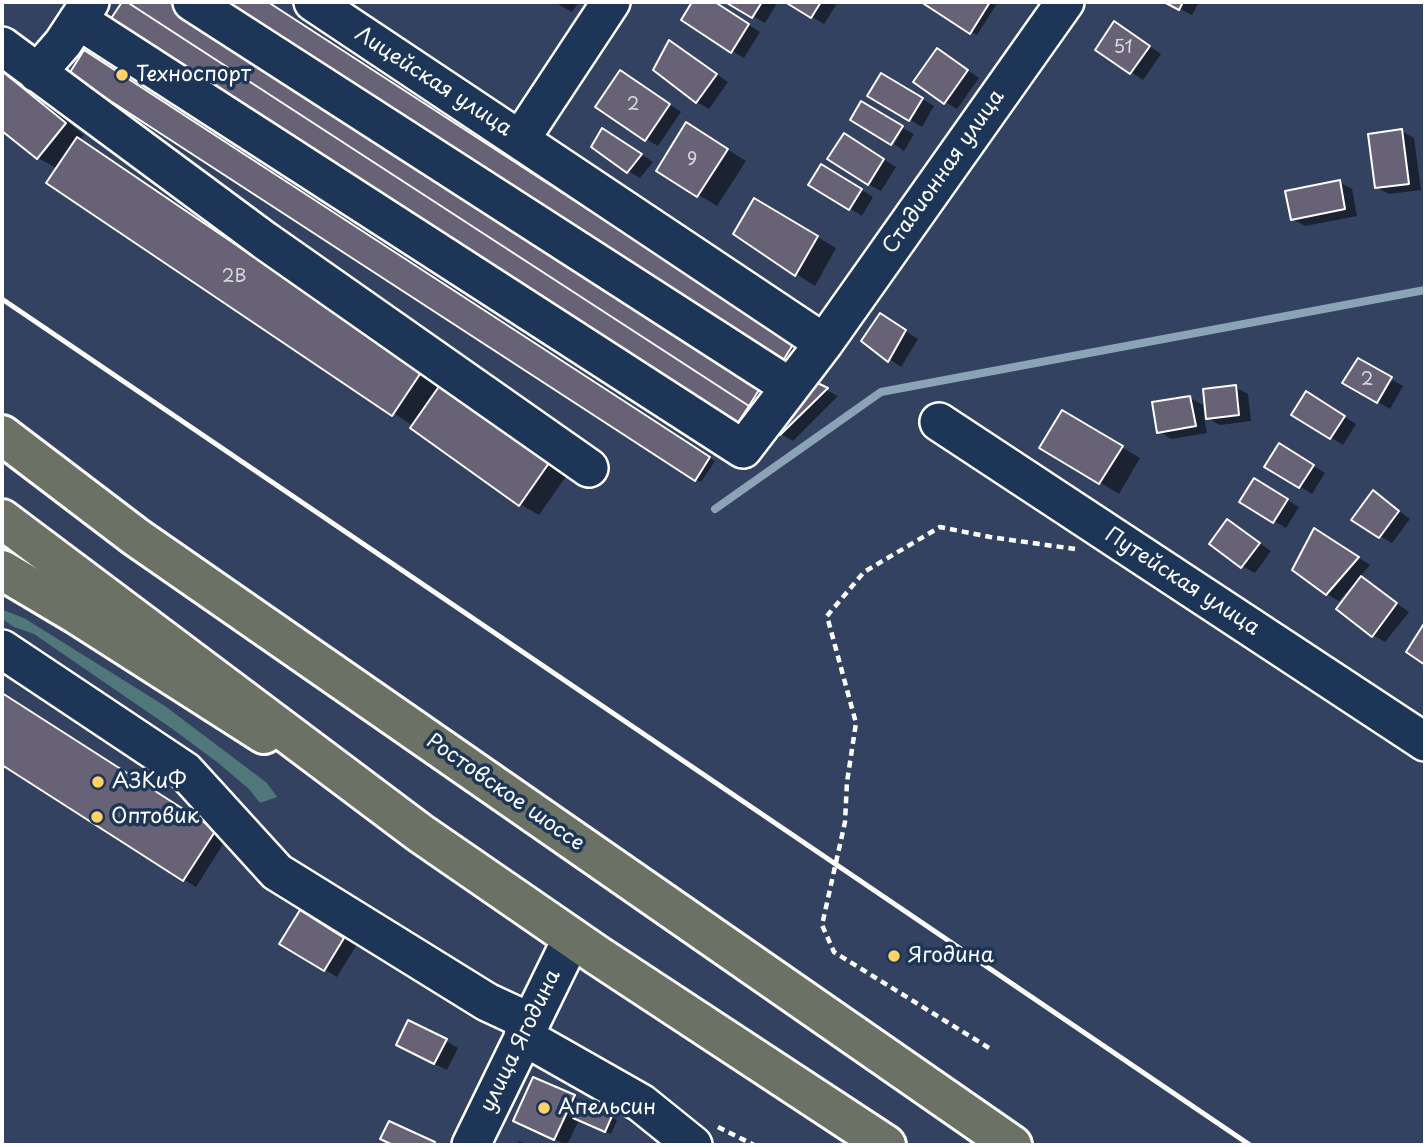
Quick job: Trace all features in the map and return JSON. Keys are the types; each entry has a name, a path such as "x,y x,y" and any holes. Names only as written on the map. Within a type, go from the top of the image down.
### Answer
{"main road":[{"name":"Ростовское шоссе","path":"2,435 136,537 1012,1145"},
{"path":"2,519 421,833 572,938 886,1145"},
{"path":"2,570 421,833"},
{"path":"2,589 103,631"}],"street":[{"path":"192,2 790,387"},
{"name":"Лицейская улица","path":"313,2 520,140 611,2"},
{"name":"Стадионная улица","path":"84,11 743,449 824,343 1065,2"},
{"path":"37,73 63,43 84,11"},
{"path":"2,46 264,240 589,468"},
{"path":"520,140 824,343"},
{"name":"Путейская улица","path":"939,422 1425,742"},
{"path":"2,649 186,771 277,872 487,1002 641,1103 693,1145"},
{"name":"улица Ягодина","path":"471,1145 572,938"}],"path":[{"path":"989,1048 834,952 822,925 845,822 847,782 856,723 827,616 864,572 940,527 1071,549 1123,543"}],"green space":[{"path":"3,610 24,618 165,706 267,783 277,797 260,803 249,789 217,762 171,728 34,634 14,627 4,620"}],"building":[{"path":"122,2 127,2 749,406 733,430 108,23"},
{"path":"127,2 180,2 764,382 749,406"},
{"path":"217,2 268,2 794,343 779,367"},
{"path":"692,2 715,2 749,24 731,53 681,20"},
{"path":"725,2 762,2 752,18"},
{"path":"785,2 821,2 811,18"},
{"path":"921,2 990,2 970,34"},
{"path":"1164,2 1183,2 1179,10"},
{"path":"1114,21 1150,46 1130,74 1095,50"},
{"path":"669,40 717,74 696,103 653,70"},
{"path":"937,48 968,70 944,104 913,82"},
{"path":"84,50 710,457 695,481 69,74"},
{"path":"620,70 670,104 645,141 595,107"},
{"path":"2,71 66,123 37,159 2,131"},
{"path":"881,73 923,98 909,121 867,96"},
{"path":"861,101 903,126 891,145 850,120"},
{"path":"686,122 728,149 697,197 656,171"},
{"path":"602,128 642,154 627,173 591,147"},
{"path":"1402,129 1409,184 1375,188 1368,134"},
{"path":"844,133 884,159 868,185 827,159"},
{"path":"77,137 422,371 392,416 46,183"},
{"path":"821,164 862,189 849,210 808,185"},
{"path":"1340,180 1345,209 1291,220 1285,191"},
{"path":"754,198 818,236 795,276 733,234"},
{"path":"880,313 906,330 888,362 861,341"},
{"path":"1358,358 1392,377 1377,403 1342,383"},
{"path":"807,378 828,388 780,435 768,425"},
{"path":"440,385 549,463 519,506 410,428"},
{"path":"1236,385 1239,415 1206,419 1203,389"},
{"path":"1306,391 1345,416 1330,439 1291,415"},
{"path":"1190,396 1196,426 1157,433 1152,402"},
{"path":"1062,410 1123,446 1099,484 1039,448"},
{"path":"1279,443 1314,465 1299,488 1264,467"},
{"path":"1254,478 1288,499 1273,523 1239,502"},
{"path":"1373,490 1399,511 1379,538 1351,520"},
{"path":"1227,519 1260,543 1241,568 1209,544"},
{"path":"1314,528 1359,557 1326,595 1292,570"},
{"path":"1361,576 1397,603 1372,637 1336,609"},
{"path":"1425,622 1425,665 1406,652"},
{"path":"2,693 216,830 183,881 2,765"},
{"path":"300,910 344,938 324,971 279,944"},
{"path":"408,1020 447,1039 434,1064 396,1045"},
{"name":"Апельсин","path":"533,1077 575,1095 554,1140 513,1121"},
{"path":"580,1102 612,1116 605,1132 573,1118"},
{"path":"389,1121 435,1142 434,1145 393,1145 380,1139"}],"waterway":[{"path":"715,509 881,392 1425,290"}],"railway":[{"path":"2,299 1250,1145"}],"place":[{"name":"Техноспорт","path":"122,75"},
{"name":"АЗКиФ","path":"98,782"},
{"name":"Оптовик","path":"97,817"},
{"name":"Ягодина","path":"894,956"},
{"name":"Апельсин","path":"544,1108"}]}
